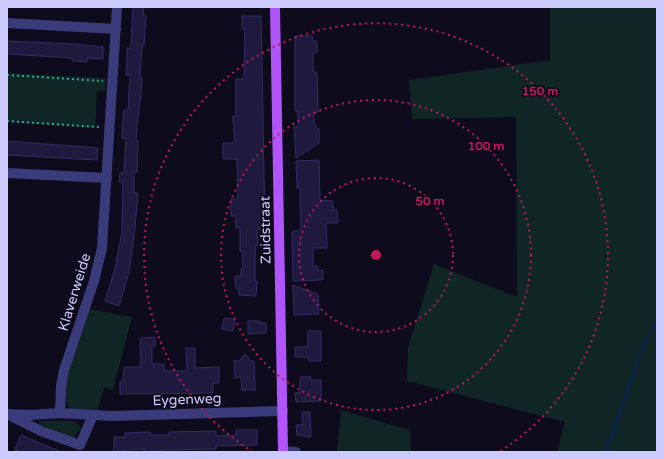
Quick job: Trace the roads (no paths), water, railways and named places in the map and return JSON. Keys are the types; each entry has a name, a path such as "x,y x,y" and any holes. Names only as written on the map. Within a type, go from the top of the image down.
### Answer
{"main road":[{"name":"Zuidstraat","path":"275,7 283,451"}],"street":[{"name":"Klaverweide","path":"60,413 61,386 64,370 98,265 104,228 117,7"},
{"path":"7,23 116,29"},
{"path":"7,173 107,178"},
{"name":"Eygenweg","path":"7,415 30,416 60,413 93,415 283,411"},
{"name":"Eygenweg","path":"7,415 41,431 80,446 93,415"},
{"path":"283,451 296,452"}],"water":[{"path":"650,334 609,452 603,452 645,335"}],"waterway":[{"path":"647,337 657,320"}]}
